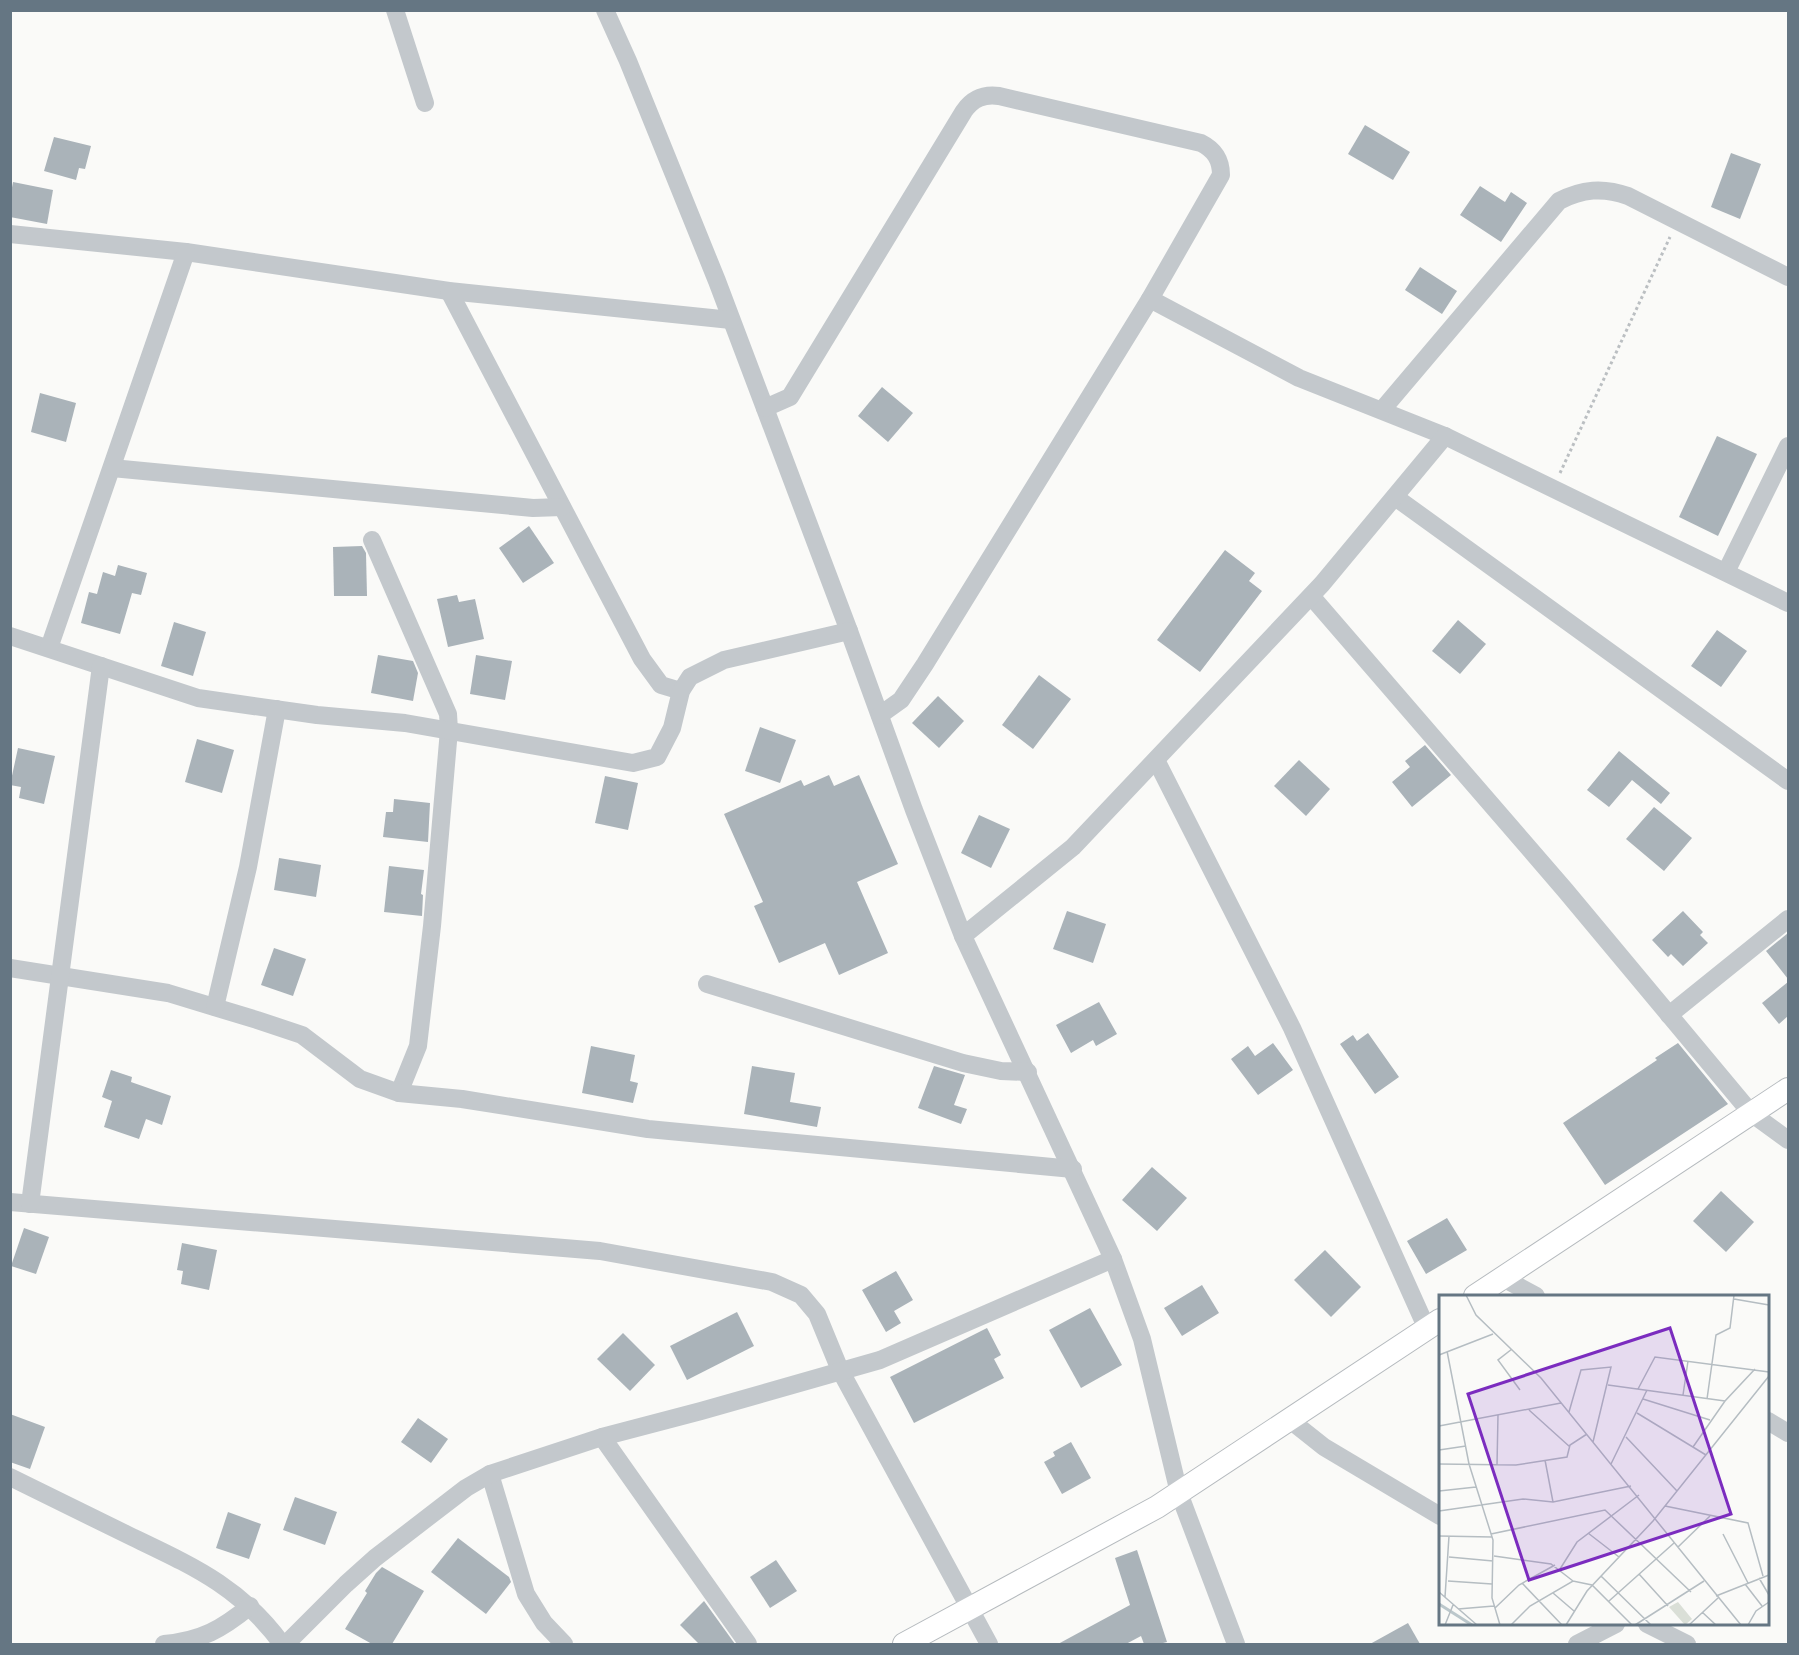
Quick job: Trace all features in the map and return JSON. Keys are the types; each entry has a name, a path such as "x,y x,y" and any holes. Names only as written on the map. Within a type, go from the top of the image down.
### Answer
{"main road":[{"path":"1477,1295 1788,1089"},
{"path":"904,1644 1157,1508 1433,1324"}],"street":[{"path":"395,10 425,103"},
{"path":"605,10 628,61 731,320 963,936 1113,1259 1142,1339 1179,1493 1236,1644"},
{"path":"765,408 790,397 964,111 974,100 982,96 999,96 1201,143 1214,151 1221,166 1221,175 1150,299 925,664 901,700 880,716"},
{"path":"1382,410 1559,201 1581,192 1605,190 1628,196 1788,277"},
{"path":"10,234 186,252 449,291 731,320"},
{"path":"50,648 186,252"},
{"path":"449,291 642,659 661,686 681,691"},
{"path":"1150,299 1299,378 1445,436 1788,603"},
{"path":"963,936 1073,847 1311,596 1445,436"},
{"path":"1726,572 1788,446"},
{"path":"112,468 533,508 562,507"},
{"path":"1395,498 1788,781"},
{"path":"372,540 448,714 449,730 432,926 418,1046 399,1093"},
{"path":"1311,596 1751,1113 1788,1140"},
{"path":"10,636 198,698 405,723 633,763 657,757 672,728 681,691 690,676 724,660 849,631"},
{"path":"30,1204 101,666"},
{"path":"215,1007 248,867 277,709"},
{"path":"1156,760 1292,1028 1433,1324"},
{"path":"1669,1015 1788,919"},
{"path":"10,968 168,993 215,1007 302,1035 360,1079 399,1093 462,1099 648,1129 1073,1169"},
{"path":"707,984 963,1063 982,1068 1028,1072"},
{"path":"10,1202 600,1251 771,1282 801,1295 817,1314 840,1370 989,1644"},
{"path":"10,1477 188,1564 225,1585 250,1606 284,1644 375,1558 466,1488 490,1474 602,1437 880,1360 1113,1259"},
{"path":"1503,1278 1534,1295"},
{"path":"1290,1420 1324,1447 1439,1515"},
{"path":"1769,1422 1788,1432"},
{"path":"602,1437 748,1644"},
{"path":"490,1474 526,1594 544,1623 564,1644"},
{"path":"164,1644 193,1640 213,1632 250,1606"},
{"path":"1577,1644 1612,1625"},
{"path":"1651,1625 1687,1644"}],"path":[{"path":"1553,488 1678,222"}],"building":[{"path":"1365,125 1410,152 1393,180 1348,154"},
{"path":"54,137 91,146 85,169 79,168 76,180 44,171"},
{"path":"1731,153 1761,164 1740,219 1711,207"},
{"path":"13,182 53,190 47,224 10,217"},
{"path":"1480,186 1505,202 1511,192 1527,203 1501,242 1460,215"},
{"path":"1420,267 1457,291 1442,314 1405,290"},
{"path":"882,387 913,413 888,442 858,416"},
{"path":"40,393 76,403 66,442 31,432"},
{"path":"1717,436 1757,454 1718,536 1679,517"},
{"path":"529,526 554,563 523,583 499,548"},
{"path":"362,546 366,553 367,596 334,596 333,547"},
{"path":"1225,550 1255,573 1249,581 1262,591 1200,672 1157,640"},
{"path":"118,565 147,573 141,595 132,593 120,634 81,623 89,592 97,594 103,572 115,576"},
{"path":"457,595 459,602 475,599 484,639 448,647 437,599"},
{"path":"1458,620 1486,644 1460,674 1432,651"},
{"path":"174,622 206,632 193,676 161,666"},
{"path":"1717,630 1747,651 1721,687 1691,666"},
{"path":"378,655 413,661 418,673 413,701 371,693"},
{"path":"476,655 512,661 505,700 470,694"},
{"path":"1039,675 1071,699 1033,749 1002,725"},
{"path":"938,696 964,721 939,748 912,723"},
{"path":"760,727 796,740 780,783 745,771"},
{"path":"197,739 234,750 222,793 185,782"},
{"path":"1425,745 1451,775 1412,807 1392,782 1410,767 1405,761"},
{"path":"18,748 55,756 44,804 19,798 21,787 10,785"},
{"path":"1619,751 1670,793 1661,804 1632,780 1609,807 1587,790"},
{"path":"1299,760 1330,789 1306,816 1274,786"},
{"path":"829,775 834,786 859,775 898,864 857,882 888,953 839,975 825,943 779,963 754,906 763,902 724,814 801,780 804,786"},
{"path":"605,776 638,783 628,830 595,823"},
{"path":"394,799 430,803 428,842 383,837 386,812 393,812"},
{"path":"1654,807 1692,838 1664,871 1626,839"},
{"path":"979,815 1010,829 991,868 961,853"},
{"path":"279,858 321,865 316,897 274,890"},
{"path":"389,866 424,870 421,894 423,895 422,916 384,912"},
{"path":"1067,911 1106,924 1093,963 1053,949"},
{"path":"1683,911 1703,932 1700,935 1708,943 1683,966 1671,954 1668,957 1652,940"},
{"path":"1788,933 1788,979 1766,951"},
{"path":"274,948 306,959 293,996 261,985"},
{"path":"1788,982 1788,1016 1779,1024 1762,1003"},
{"path":"1099,1002 1117,1034 1096,1046 1093,1040 1071,1053 1056,1025"},
{"path":"1368,1033 1399,1077 1375,1094 1340,1044 1353,1035 1357,1041"},
{"path":"1273,1043 1293,1070 1258,1095 1231,1059 1248,1046 1255,1056"},
{"path":"1678,1043 1728,1104 1605,1185 1563,1123 1657,1060 1655,1058"},
{"path":"591,1046 635,1055 630,1081 638,1083 633,1103 582,1093"},
{"path":"752,1066 795,1073 790,1102 821,1107 817,1127 744,1114"},
{"path":"934,1066 965,1075 954,1105 967,1109 961,1124 918,1108"},
{"path":"111,1070 132,1077 131,1082 171,1096 162,1125 146,1119 139,1139 104,1127 112,1101 102,1097"},
{"path":"1152,1167 1187,1198 1157,1231 1122,1200"},
{"path":"1721,1191 1754,1222 1726,1252 1693,1221"},
{"path":"1447,1218 1467,1250 1426,1274 1407,1241"},
{"path":"24,1228 49,1237 36,1274 11,1266"},
{"path":"182,1243 217,1250 209,1290 181,1284 183,1271 177,1270"},
{"path":"1325,1250 1361,1287 1331,1317 1294,1280"},
{"path":"896,1271 913,1300 894,1311 901,1323 886,1332 862,1290"},
{"path":"1202,1285 1219,1313 1182,1336 1164,1308"},
{"path":"1090,1308 1122,1365 1081,1388 1049,1330"},
{"path":"737,1312 754,1346 687,1380 670,1346"},
{"path":"987,1328 1001,1355 994,1359 1004,1378 914,1423 890,1377"},
{"path":"623,1333 655,1365 630,1391 597,1359"},
{"path":"10,1414 45,1427 30,1469 10,1462"},
{"path":"418,1418 448,1439 431,1463 401,1442"},
{"path":"1071,1442 1091,1478 1062,1494 1044,1462 1055,1456 1053,1452"},
{"path":"295,1497 337,1512 325,1545 283,1530"},
{"path":"228,1512 261,1524 249,1559 216,1548"},
{"path":"458,1538 509,1577 511,1582 486,1614 431,1572"},
{"path":"1137,1550 1167,1642 1144,1644 1141,1636 1126,1644 1058,1644 1130,1605 1115,1558"},
{"path":"776,1560 797,1591 770,1608 750,1577"},
{"path":"382,1567 424,1591 392,1644 372,1644 345,1629 367,1593 365,1591"},
{"path":"704,1601 735,1644 699,1644 680,1625"},
{"path":"1408,1623 1420,1644 1370,1644"}]}
